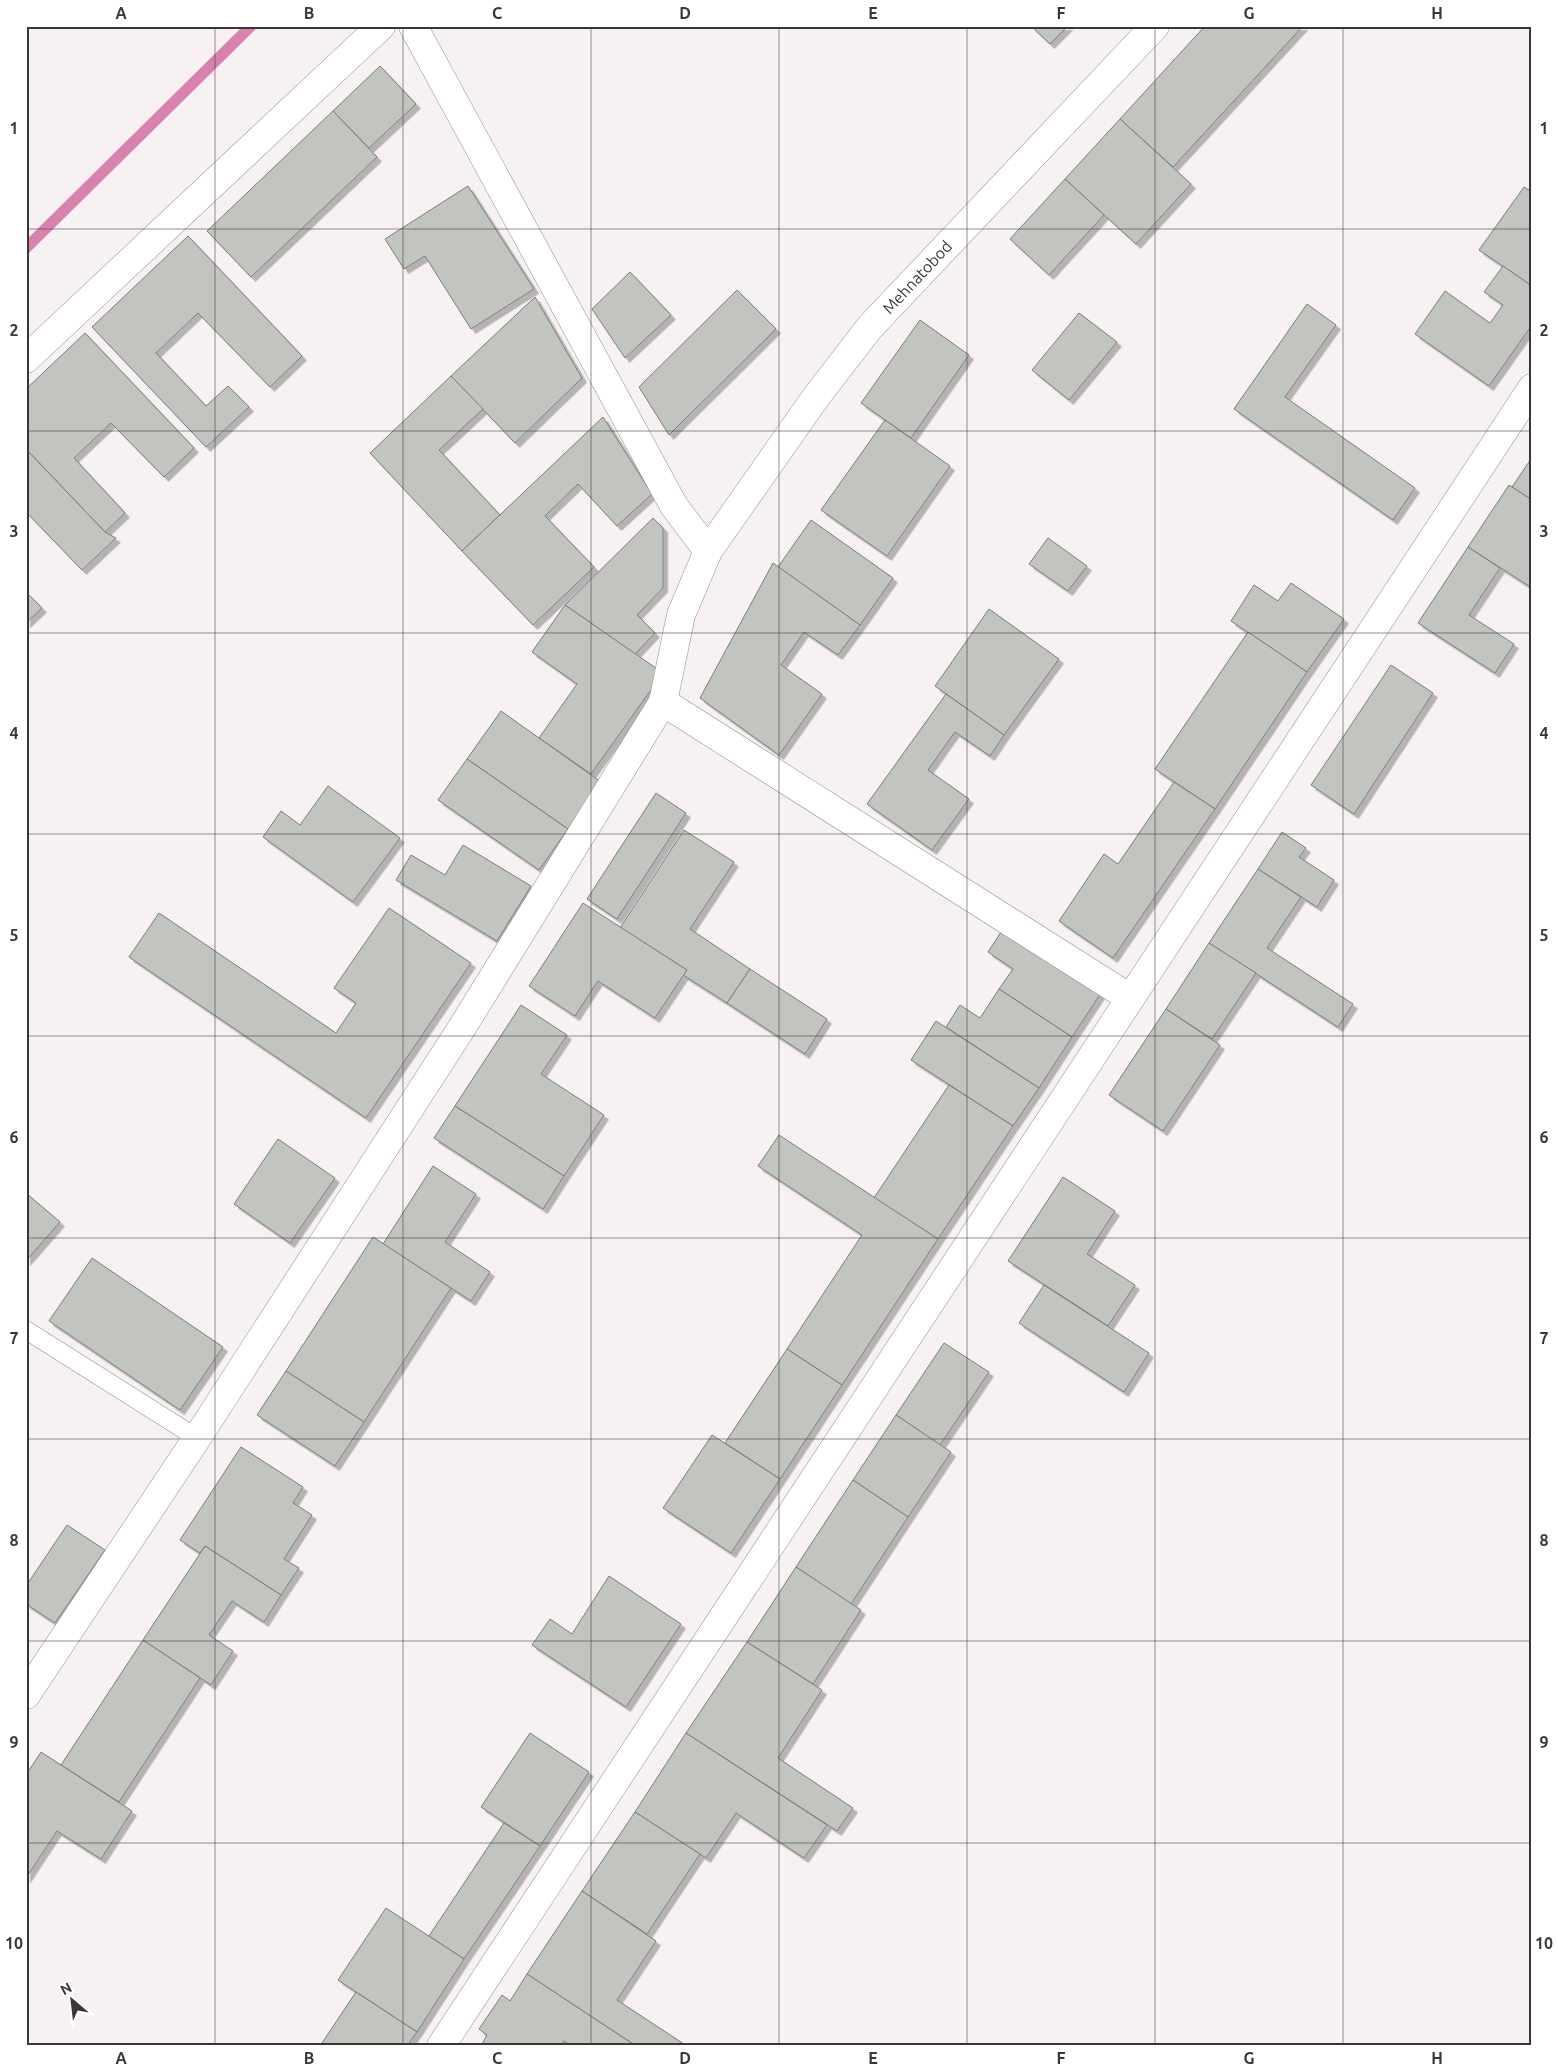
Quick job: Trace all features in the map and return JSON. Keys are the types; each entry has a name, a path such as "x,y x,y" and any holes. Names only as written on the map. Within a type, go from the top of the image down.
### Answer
{"street":[{"path":"26,359 381,26"},
{"path":"413,26 674,506 708,551"},
{"name":"Mehnatobod","path":"26,1695 197,1438 463,1026 663,702 681,615 708,551 816,397 870,327 1155,26"},
{"path":"441,2046 1532,388"},
{"path":"663,702 1130,998"}],"lane":[{"path":"26,1330 197,1438"}],"building":[{"path":"1031,26 1068,26 1050,44"},
{"path":"1205,26 1303,26 1173,167 1120,119"},
{"path":"380,66 416,104 369,148 333,111"},
{"path":"333,111 377,157 251,277 207,231"},
{"path":"1120,119 1191,184 1136,244 1065,179"},
{"path":"1065,179 1104,215 1049,275 1010,239"},
{"path":"468,186 534,289 471,329 425,256 404,269 385,239"},
{"path":"1524,187 1532,192 1532,286 1479,250"},
{"path":"188,236 302,356 270,387 198,313 156,353 206,406 228,386 249,407 206,447 92,327"},
{"path":"1503,266 1532,286 1532,325 1489,386 1415,334 1445,291 1490,323 1503,305 1484,292"},
{"path":"630,272 671,315 625,358 592,309"},
{"path":"737,290 776,329 669,435 639,387"},
{"path":"535,297 582,378 515,443 451,376"},
{"path":"1307,304 1336,325 1285,397 1415,488 1393,520 1234,409"},
{"path":"1079,313 1117,342 1069,400 1032,370"},
{"path":"920,320 969,355 911,438 861,403"},
{"path":"85,333 194,448 164,477 111,423 74,458 125,513 105,532 26,449 26,389"},
{"path":"451,376 483,409 439,450 500,515 462,551 370,453"},
{"path":"603,417 652,494 617,526 578,484 545,516 594,567 533,625 462,551"},
{"path":"885,420 950,466 887,556 821,510"},
{"path":"26,449 105,532 116,538 82,570 26,512"},
{"path":"1532,459 1532,500 1512,487"},
{"path":"1509,485 1532,500 1532,588 1468,547"},
{"path":"653,518 663,528 663,588 637,615 655,633 635,654 565,605"},
{"path":"811,520 893,578 860,625 778,567"},
{"path":"1048,538 1087,566 1068,591 1029,564"},
{"path":"1468,547 1500,568 1469,615 1514,644 1495,673 1418,623"},
{"path":"773,563 860,625 838,655 804,632 781,665 822,694 779,755 700,698"},
{"path":"1291,583 1344,619 1307,672 1231,621 1254,585 1278,601"},
{"path":"26,592 42,608 26,623"},
{"path":"565,605 663,673 591,774 539,738 577,684 532,652"},
{"path":"989,609 1059,659 1004,735 935,686"},
{"path":"1248,632 1307,672 1215,809 1155,769"},
{"path":"1391,665 1433,693 1354,814 1311,785"},
{"path":"946,694 1004,735 990,756 955,732 928,770 969,799 932,850 867,804"},
{"path":"501,711 601,782 568,829 467,759"},
{"path":"467,759 568,829 539,870 438,800"},
{"path":"1174,782 1215,809 1113,958 1059,921 1104,854 1118,864"},
{"path":"328,786 400,838 353,902 263,837 281,811 300,825"},
{"path":"656,793 686,813 617,919 587,899"},
{"path":"684,830 734,862 690,929 750,969 727,1003 683,975 687,970 620,928"},
{"path":"1282,832 1306,848 1299,857 1334,880 1317,907 1258,869"},
{"path":"463,845 531,886 497,941 396,880 411,855 445,875"},
{"path":"1258,869 1301,897 1267,948 1353,1004 1338,1027 1209,943"},
{"path":"583,903 687,970 655,1018 598,981 575,1016 529,986"},
{"path":"389,908 471,963 366,1118 129,957 159,913 336,1033 356,1003 334,988"},
{"path":"1003,929 1101,993 1072,1037 999,989 1013,969 988,952"},
{"path":"1209,943 1256,973 1212,1039 1166,1009"},
{"path":"750,969 827,1019 805,1054 727,1003"},
{"path":"999,989 1072,1037 1039,1088 946,1027 960,1005 980,1018"},
{"path":"521,1005 567,1035 541,1074 604,1115 564,1176 455,1106"},
{"path":"1166,1009 1220,1045 1163,1131 1109,1095"},
{"path":"936,1021 1039,1088 1013,1126 911,1060"},
{"path":"949,1085 1013,1126 938,1239 874,1198"},
{"path":"455,1106 564,1176 543,1209 434,1138"},
{"path":"779,1135 938,1239 842,1385 787,1349 862,1235 758,1166"},
{"path":"278,1139 335,1178 290,1243 234,1204"},
{"path":"433,1166 476,1194 445,1242 490,1272 471,1301 383,1244"},
{"path":"1063,1177 1115,1211 1087,1254 1135,1285 1108,1326 1008,1261"},
{"path":"26,1193 60,1222 26,1261"},
{"path":"373,1237 451,1288 364,1422 286,1371"},
{"path":"92,1258 223,1347 180,1410 49,1321"},
{"path":"1044,1285 1149,1353 1124,1392 1019,1323"},
{"path":"944,1343 989,1372 940,1445 896,1415"},
{"path":"787,1349 842,1385 780,1479 725,1443"},
{"path":"286,1371 364,1422 335,1466 257,1415"},
{"path":"896,1415 951,1452 908,1517 853,1480"},
{"path":"712,1435 780,1479 731,1553 663,1508"},
{"path":"241,1447 303,1487 293,1503 312,1515 284,1559 299,1568 281,1595 205,1546 200,1553 180,1540"},
{"path":"853,1480 908,1517 851,1604 796,1567"},
{"path":"67,1525 105,1550 55,1623 26,1604 26,1586"},
{"path":"205,1546 281,1595 264,1622 232,1601 209,1635 233,1651 211,1685 143,1640"},
{"path":"796,1567 861,1610 813,1684 747,1642"},
{"path":"609,1576 681,1624 626,1707 532,1645 550,1619 572,1634"},
{"path":"143,1640 200,1678 119,1802 61,1765"},
{"path":"747,1642 822,1690 778,1758 853,1808 837,1831 686,1733"},
{"path":"530,1733 589,1772 540,1846 481,1807"},
{"path":"686,1733 827,1825 804,1858 736,1813 706,1858 635,1812"},
{"path":"41,1752 132,1811 101,1859 57,1831 26,1878 26,1775"},
{"path":"635,1812 700,1854 647,1934 582,1891"},
{"path":"504,1823 540,1846 464,1959 429,1936"},
{"path":"582,1891 656,1941 617,2000 687,2046 636,2046 527,1974"},
{"path":"386,1908 464,1959 417,2032 338,1980"},
{"path":"527,1974 636,2046 572,2046 564,2041 561,2046 481,2046 487,2035 479,2029 502,1995 510,2001"},
{"path":"356,1992 417,2032 407,2046 320,2046"}],"waterway":[{"path":"26,248 251,26"}]}
